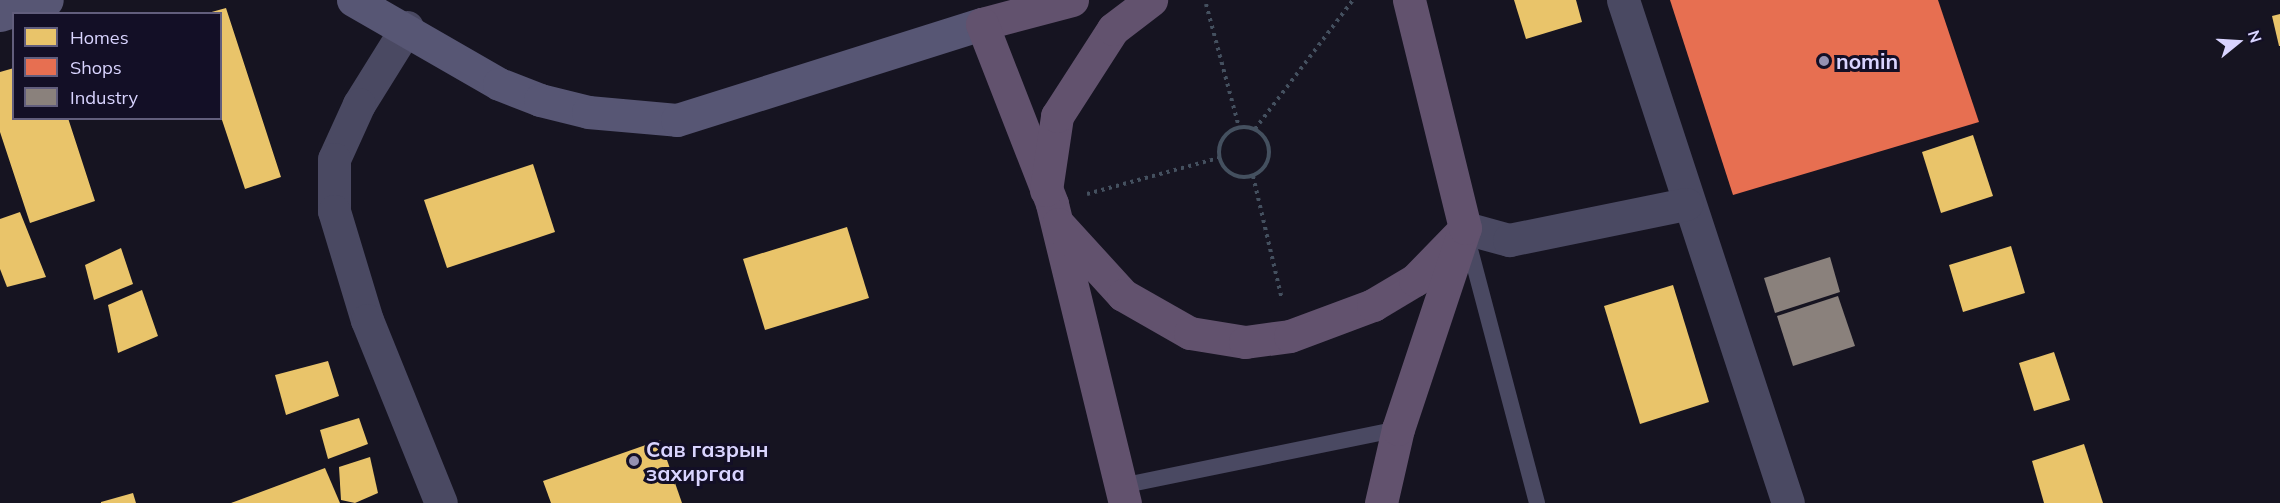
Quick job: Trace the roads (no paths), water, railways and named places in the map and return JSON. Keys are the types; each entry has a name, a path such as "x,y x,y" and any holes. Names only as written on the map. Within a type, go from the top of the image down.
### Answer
{"highway":[{"path":"1071,0 982,24 1057,222 1123,495"},
{"path":"1046,190 1057,116 1113,29 1151,0"},
{"path":"1381,503 1398,429 1465,228 1409,0"},
{"path":"1057,222 1123,295 1190,333 1245,342 1290,336 1373,305 1415,280 1465,228"}],"main road":[{"path":"0,15 47,0"},
{"path":"354,0 407,27 499,84 540,100 588,112 677,120 982,24"}],"street":[{"path":"1623,0 1686,204 1788,503"},
{"path":"407,27 359,104 334,159 333,211 367,320 441,503"},
{"path":"1465,228 1509,240 1686,204"}],"lane":[{"path":"1465,228 1537,503"},
{"path":"1123,495 1398,429"}],"place":[{"name":"nomin","path":"1824,61"},
{"name":"Сав газрын захиргаа","path":"634,461"}]}
